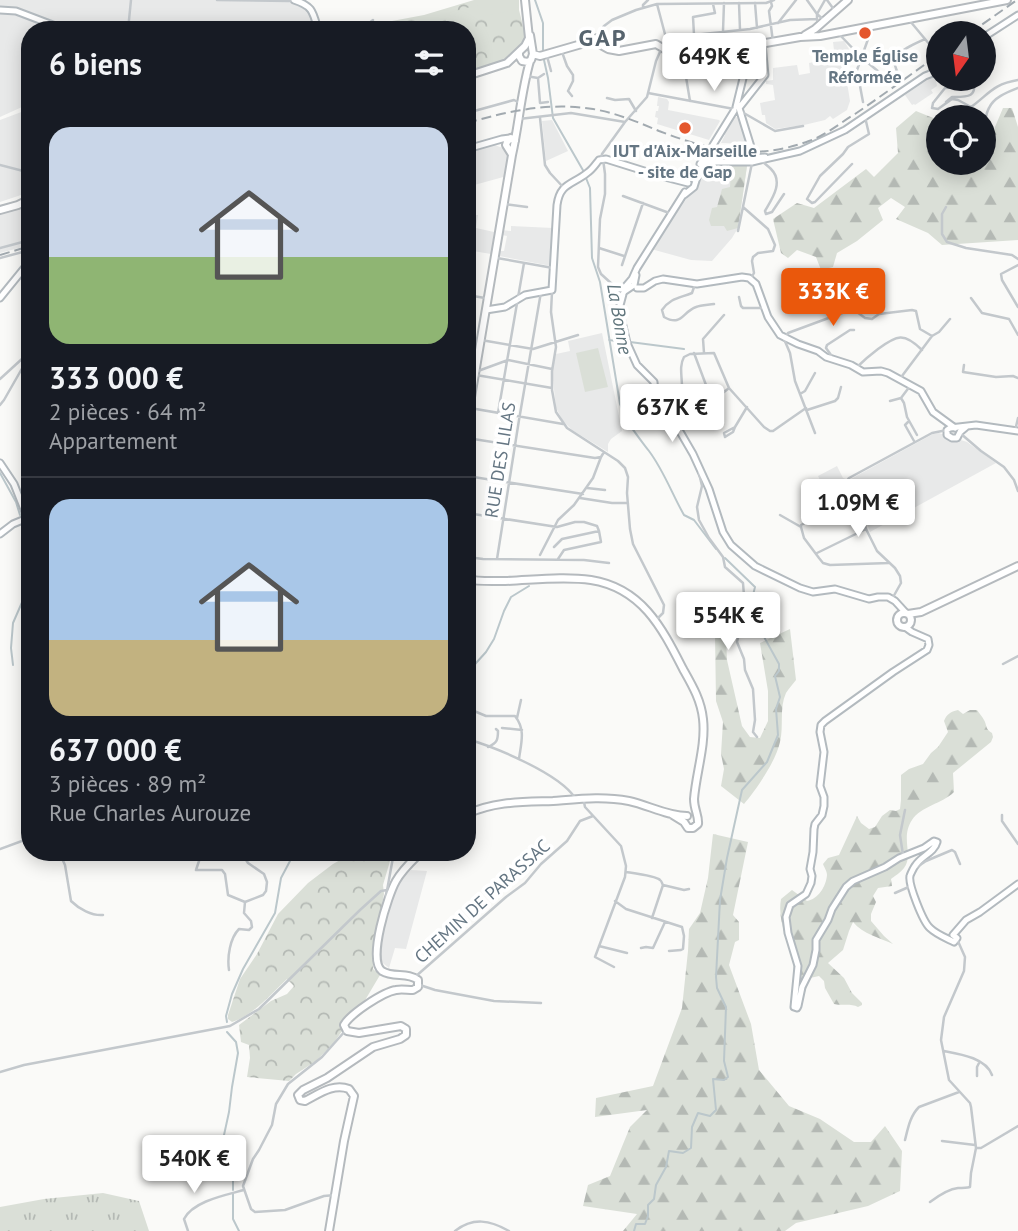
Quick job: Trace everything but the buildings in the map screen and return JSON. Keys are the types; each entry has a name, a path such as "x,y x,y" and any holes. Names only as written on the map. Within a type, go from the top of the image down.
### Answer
{"main road":[{"path":"476,373 511,145 526,76 528,22 525,0"},
{"path":"800,37 809,33 820,19 848,0"},
{"path":"476,74 510,61 519,53 540,56 596,41 612,50 622,51 652,44 683,57 818,36 1007,0"},
{"path":"820,19 828,28 836,31"},
{"path":"497,66 512,56 526,40 527,20"},
{"path":"476,74 528,56 547,56 596,41"},
{"path":"511,145 519,119 520,103"},
{"path":"0,210 21,205"},
{"path":"907,619 1018,566"},
{"path":"476,580 595,581 629,595 655,618 698,698 703,723 702,739 689,817 597,797 556,801"},
{"path":"476,810 503,803 620,800"},
{"path":"329,1231 353,1094 342,1087 322,1092 306,1101 300,1100 298,1095 373,1047 403,1038 406,1031 398,1025 351,1033 344,1025 348,1019 384,995 396,989 413,990 419,984 415,977 384,972 377,965 376,954 387,899 399,876 413,861"}],"street":[{"path":"129,21 131,0"},
{"path":"217,0 293,0 306,4 315,21"},
{"path":"596,41 608,22 648,0"},
{"path":"778,23 796,0"},
{"path":"814,0 808,2 828,34"},
{"path":"820,19 826,0"},
{"path":"826,0 835,11"},
{"path":"642,5 770,1 773,42"},
{"path":"755,2 757,28"},
{"path":"694,35 693,17 715,13 713,3"},
{"path":"723,31 724,3"},
{"path":"739,3 740,30"},
{"path":"623,293 600,273 598,267 605,190 602,154 648,93 661,46 666,38 657,4"},
{"path":"0,10 16,11 42,21"},
{"path":"996,29 1018,15"},
{"path":"666,38 820,19"},
{"path":"897,71 894,63 896,58 908,47 925,39 908,19"},
{"path":"863,102 857,75 872,25"},
{"path":"836,31 879,72"},
{"path":"762,44 764,78 737,110 689,184 648,250 633,284 623,293 619,309 632,356 654,382 659,409 675,423 691,451 709,489 725,537 755,566 807,591 835,589 863,598 891,598 898,603 916,635 929,641 928,649 924,653 883,679 821,726 824,752 820,786 824,806 814,829 811,883 806,894 790,905 786,917 798,966 794,1007 798,1006 802,987 813,965 816,940 846,887 934,841 936,847 918,861 909,878 919,912 927,925 943,936 955,937"},
{"path":"730,50 746,49 748,59 737,110 757,157 772,170 777,183 766,214 772,212 784,194"},
{"path":"562,52 573,75 568,91 572,96"},
{"path":"748,59 763,54"},
{"path":"547,56 551,72"},
{"path":"683,57 690,101"},
{"path":"526,76 538,78 544,74"},
{"path":"708,156 757,157 790,154 845,130 926,76"},
{"path":"538,78 540,103 548,102"},
{"path":"944,104 954,99 972,107 990,90 1018,79"},
{"path":"990,105 1004,94 1018,88"},
{"path":"943,91 932,107 938,109 952,97 967,97 973,91"},
{"path":"648,93 737,110 775,131 803,126"},
{"path":"607,98 629,99 636,111"},
{"path":"476,111 514,100 520,103"},
{"path":"519,119 578,113 625,122"},
{"path":"852,164 815,202 808,201 821,176 848,147 869,134 865,117"},
{"path":"540,118 545,164 564,188"},
{"path":"476,147 502,139 511,145"},
{"path":"708,156 741,162 757,157"},
{"path":"738,231 757,157"},
{"path":"602,159 689,184"},
{"path":"602,159 564,188 557,202 551,312 556,341 552,369 554,407 570,430 618,461 626,471 630,529 634,544 663,602 664,610 655,618"},
{"path":"0,165 21,170"},
{"path":"623,196 672,214"},
{"path":"622,265 643,203"},
{"path":"504,204 527,207"},
{"path":"743,207 770,232 775,242 775,250 758,253 753,257 752,279 777,332 830,359 867,372 881,370 923,392 933,412 953,431 1004,467 1018,491"},
{"path":"946,207 942,214 942,234 947,242 966,248 1012,255 1018,259"},
{"path":"0,248 21,242"},
{"path":"599,248 624,256"},
{"path":"0,258 21,252"},
{"path":"495,257 553,268"},
{"path":"498,413 524,262"},
{"path":"1018,265 1001,274 1018,307"},
{"path":"0,298 21,274"},
{"path":"633,284 644,288 663,279 695,284 746,277 752,279"},
{"path":"695,284 692,293 673,299 663,307 664,317 670,320 679,319 693,307 714,303"},
{"path":"486,310 505,307 525,295 552,290"},
{"name":"RUE DES LILAS","path":"497,559 541,292"},
{"path":"476,296 489,298"},
{"path":"739,297 743,308 764,308"},
{"path":"971,298 982,313 1009,319 1018,335"},
{"path":"785,337 788,333 853,309 865,318 873,319 879,314 915,310 919,329 932,337"},
{"path":"704,353 703,339 724,315"},
{"path":"899,380 932,337 950,319"},
{"path":"830,359 831,355 826,347 854,330"},
{"path":"481,340 531,349 578,335"},
{"path":"785,337 795,381 815,433"},
{"path":"856,368 867,356 896,337 907,339 922,350"},
{"path":"675,423 680,405 682,360 686,355 694,353 715,354 729,388 764,427 772,432 806,409 835,401 841,387"},
{"path":"694,353 706,385"},
{"path":"0,379 21,360"},
{"path":"476,373 508,360 552,369"},
{"path":"964,365 963,372 1018,378"},
{"path":"0,405 21,371"},
{"path":"476,373 552,388"},
{"path":"800,394 805,391 814,373"},
{"path":"890,401 901,398 910,386"},
{"path":"706,422 705,415 711,403 729,388"},
{"path":"901,398 917,435"},
{"path":"735,427 747,407"},
{"path":"476,410 564,424"},
{"path":"891,598 900,585 898,572 877,551 846,481 938,431 981,425 1016,431 1018,418"},
{"path":"909,421 905,425 914,443"},
{"path":"476,439 601,457"},
{"path":"540,555 558,520 587,488 604,452"},
{"path":"0,463 21,499"},
{"path":"700,470 698,516 724,559 725,567 741,580 744,587 745,608 737,642 753,689 753,732 757,737"},
{"path":"476,477 583,494"},
{"path":"587,488 605,490"},
{"path":"580,498 628,503"},
{"path":"801,527 855,498"},
{"path":"476,515 555,527 575,522 597,526 601,542 562,552 557,561"},
{"path":"780,515 801,527 804,538 823,563 889,563"},
{"path":"0,534 21,520"},
{"path":"817,553 866,529"},
{"path":"554,547 562,539 599,531"},
{"path":"476,557 609,563"},
{"path":"1003,664 1018,656"},
{"path":"519,760 522,730 517,718 521,700"},
{"path":"476,712 486,716 517,718"},
{"path":"502,728 522,730"},
{"path":"488,747 498,741 496,729"},
{"path":"476,742 519,760 559,782 569,789 575,798"},
{"path":"597,797 585,800 585,807 621,846 626,872 595,957 614,967"},
{"path":"902,856 900,835 905,810"},
{"path":"1002,815 1002,821 1018,844"},
{"name":"CHEMIN DE PARASSAC","path":"415,977 525,883 541,864 567,841 580,821 593,816"},
{"path":"0,849 21,841"},
{"path":"914,867 952,850 956,852 960,864"},
{"path":"63,861 71,901 97,916 103,915"},
{"path":"199,861 196,870 222,870 228,895 245,902 263,895 267,882 264,874 247,861"},
{"path":"387,899 392,861"},
{"path":"626,872 660,880 663,885 689,889"},
{"path":"955,937 966,920 1018,884"},
{"path":"652,918 663,885"},
{"path":"895,893 911,886"},
{"path":"0,1072 24,1065 230,1026 259,1009 360,909 381,891 387,890"},
{"path":"615,901 621,907 682,927 683,949 669,951"},
{"path":"229,970 228,957 236,931 249,930 252,927 251,921 244,913 245,902"},
{"path":"641,948 653,948 665,922"},
{"path":"930,1202 955,1188 970,1187 976,1147 970,1103 949,1080 941,1035 944,1017 964,971 965,957 955,937"},
{"path":"598,946 627,953"},
{"path":"419,984 435,990 494,1001 541,1003"},
{"path":"335,1195 324,1196 285,1210 255,1212 251,1209 244,1184 250,1165 270,1130 275,1107 282,1092 292,1080 330,1050 346,1030"},
{"path":"944,1051 979,1062 990,1069 992,1075"},
{"path":"977,1076 979,1062"},
{"path":"905,1140 909,1123 919,1107 959,1093"},
{"path":"942,1141 981,1148 1018,1126"},
{"path":"188,1231 184,1219 188,1212 208,1201 244,1190"},
{"path":"455,1231 468,1223 482,1220 509,1231"}],"shaded area":[{"path":"0,0 287,0 303,5 311,13 313,21 21,21 21,107 0,117"},
{"path":"844,41 854,57 846,59 847,63 844,64 850,101 847,110 833,119 830,116 825,120 804,125 775,129 766,123 760,103 775,100 773,85 766,84 766,81 773,80 773,68 797,65 799,75 810,73 809,63 835,58 833,42"},
{"path":"926,81 926,91 933,93 915,105 912,105 905,95"},
{"path":"658,97 667,99 668,110 719,120 709,140 657,124 658,118 655,117 659,106"},
{"path":"21,112 21,195 0,202 0,120"},
{"path":"733,116 739,118 748,144 721,143"},
{"path":"552,120 568,151 546,161 542,121"},
{"path":"492,144 508,150 507,176 476,185 476,148"},
{"path":"747,166 738,228 732,238 712,261 691,260 651,249 697,187 696,180 704,167"},
{"path":"21,208 21,247 0,253 0,214"},
{"path":"511,226 553,228 551,266 499,256 499,251 504,251 507,236 502,235 502,230 511,231"},
{"path":"476,228 494,232 491,254 476,252"},
{"path":"602,333 622,431 611,439 608,452 572,430 563,421 556,408 552,371 556,354 570,351 568,341"},
{"path":"939,433 967,442 996,463 870,532 863,511 848,485 842,483 820,494 814,483 820,480 818,476 837,466 843,478 849,480"},
{"path":"411,870 427,871 406,949 395,948 389,968 379,960 386,915 400,880"}],"green space":[{"path":"474,0 519,0 526,38 506,60 476,70 476,21 392,21 424,15"},
{"path":"516,0 518,9 480,17 477,5"},
{"path":"474,6 477,17 446,21 444,14"},
{"path":"1003,108 1012,108 1018,127 1018,240 942,245 928,233 896,219 905,207 891,198 878,208 883,220 837,253 833,267 821,270 816,257 797,250 788,258 781,253 773,219 797,203 814,208 866,169 874,177 898,153 896,128 916,111 926,115 926,175 996,175 996,125"},
{"path":"727,165 747,166 738,228 727,231 724,226 711,226 709,220 712,208 717,207 722,189 730,187 731,171"},
{"path":"598,348 608,387 585,392 576,353"},
{"path":"699,613 726,637 727,660 742,726 750,737 760,738 768,721 768,691 760,643 790,629 796,680 784,699 778,750 760,783 744,804 721,786 724,769 721,754 723,722 716,701 715,635"},
{"path":"958,710 963,714 977,710 993,737 991,742 953,773 954,792 921,811 912,820 907,833 907,863 891,879 892,886 878,888 873,896 876,902 871,921 893,944 867,933 853,922 843,950 828,963 844,978 862,1005 858,1007 834,1004 819,976 810,978 798,1012 793,963 781,916 781,899 792,890 807,901 818,895 827,874 823,864 828,858 839,855 857,816 869,829 875,827 890,810 900,809 901,775 923,764 938,747 948,732 945,719"},
{"path":"713,834 748,842 733,915 739,922 739,940 735,942 729,965 751,1024 759,1070 789,1106 820,1119 854,1142 871,1142 885,1126 902,1151 900,1191 868,1206 796,1223 785,1231 623,1231 637,1214 583,1206 588,1185 610,1176 630,1127 647,1110 595,1117 596,1098 653,1086 682,1008 689,929 700,913 708,878"},
{"path":"338,861 390,861 383,885 384,894 374,949 373,969 380,975 364,1002 345,1018 342,1031 333,1044 316,1061 289,1081 247,1077 249,1045 241,1042 239,1025 271,1001 287,994 294,986 287,979 255,1009 232,1022 228,1015 240,979 278,914 308,883"},
{"path":"103,1193 139,1201 149,1231 0,1231 0,1207"}],"waterway":[{"path":"535,0 543,23 543,50"},
{"name":"La Bonne","path":"544,60 553,118 584,172"},
{"name":"La Bonne","path":"586,178 590,188 592,258 600,282 620,404 626,418 659,466 684,515 694,520 716,549"},
{"path":"609,340 624,342"},
{"path":"630,342 684,349"},
{"path":"0,473 20,515"},
{"path":"634,1231 636,1224 645,1224 648,1205 654,1199 656,1185 666,1167 669,1151 683,1153 691,1148 692,1127 698,1113 710,1116 716,1110 713,1079 724,1080 728,1077 724,1061 726,1007 717,988 716,977 720,900 742,790 767,762 778,735 776,709 780,697 775,676 779,671 779,664 753,617 755,587 725,558"},
{"path":"476,663 494,639 511,597 529,586"},
{"path":"13,665 13,623 21,605"},
{"path":"227,1022 232,994 275,913 281,878 290,861"},
{"path":"227,1032 236,1042 238,1053 224,1135 233,1190"},
{"path":"233,1194 233,1219 239,1231"}],"railway":[{"path":"987,21 1017,0"},
{"path":"476,121 529,109 577,107 618,115 697,144 733,151 770,151 821,136 926,64"},
{"path":"0,255 21,249"}],"place":[{"name":"Temple Église Réformée","path":"865,33"},
{"name":"IUT d'Aix-Marseille - site de Gap","path":"685,128"}],"district":[{"name":"GAP","path":"603,37"}]}
